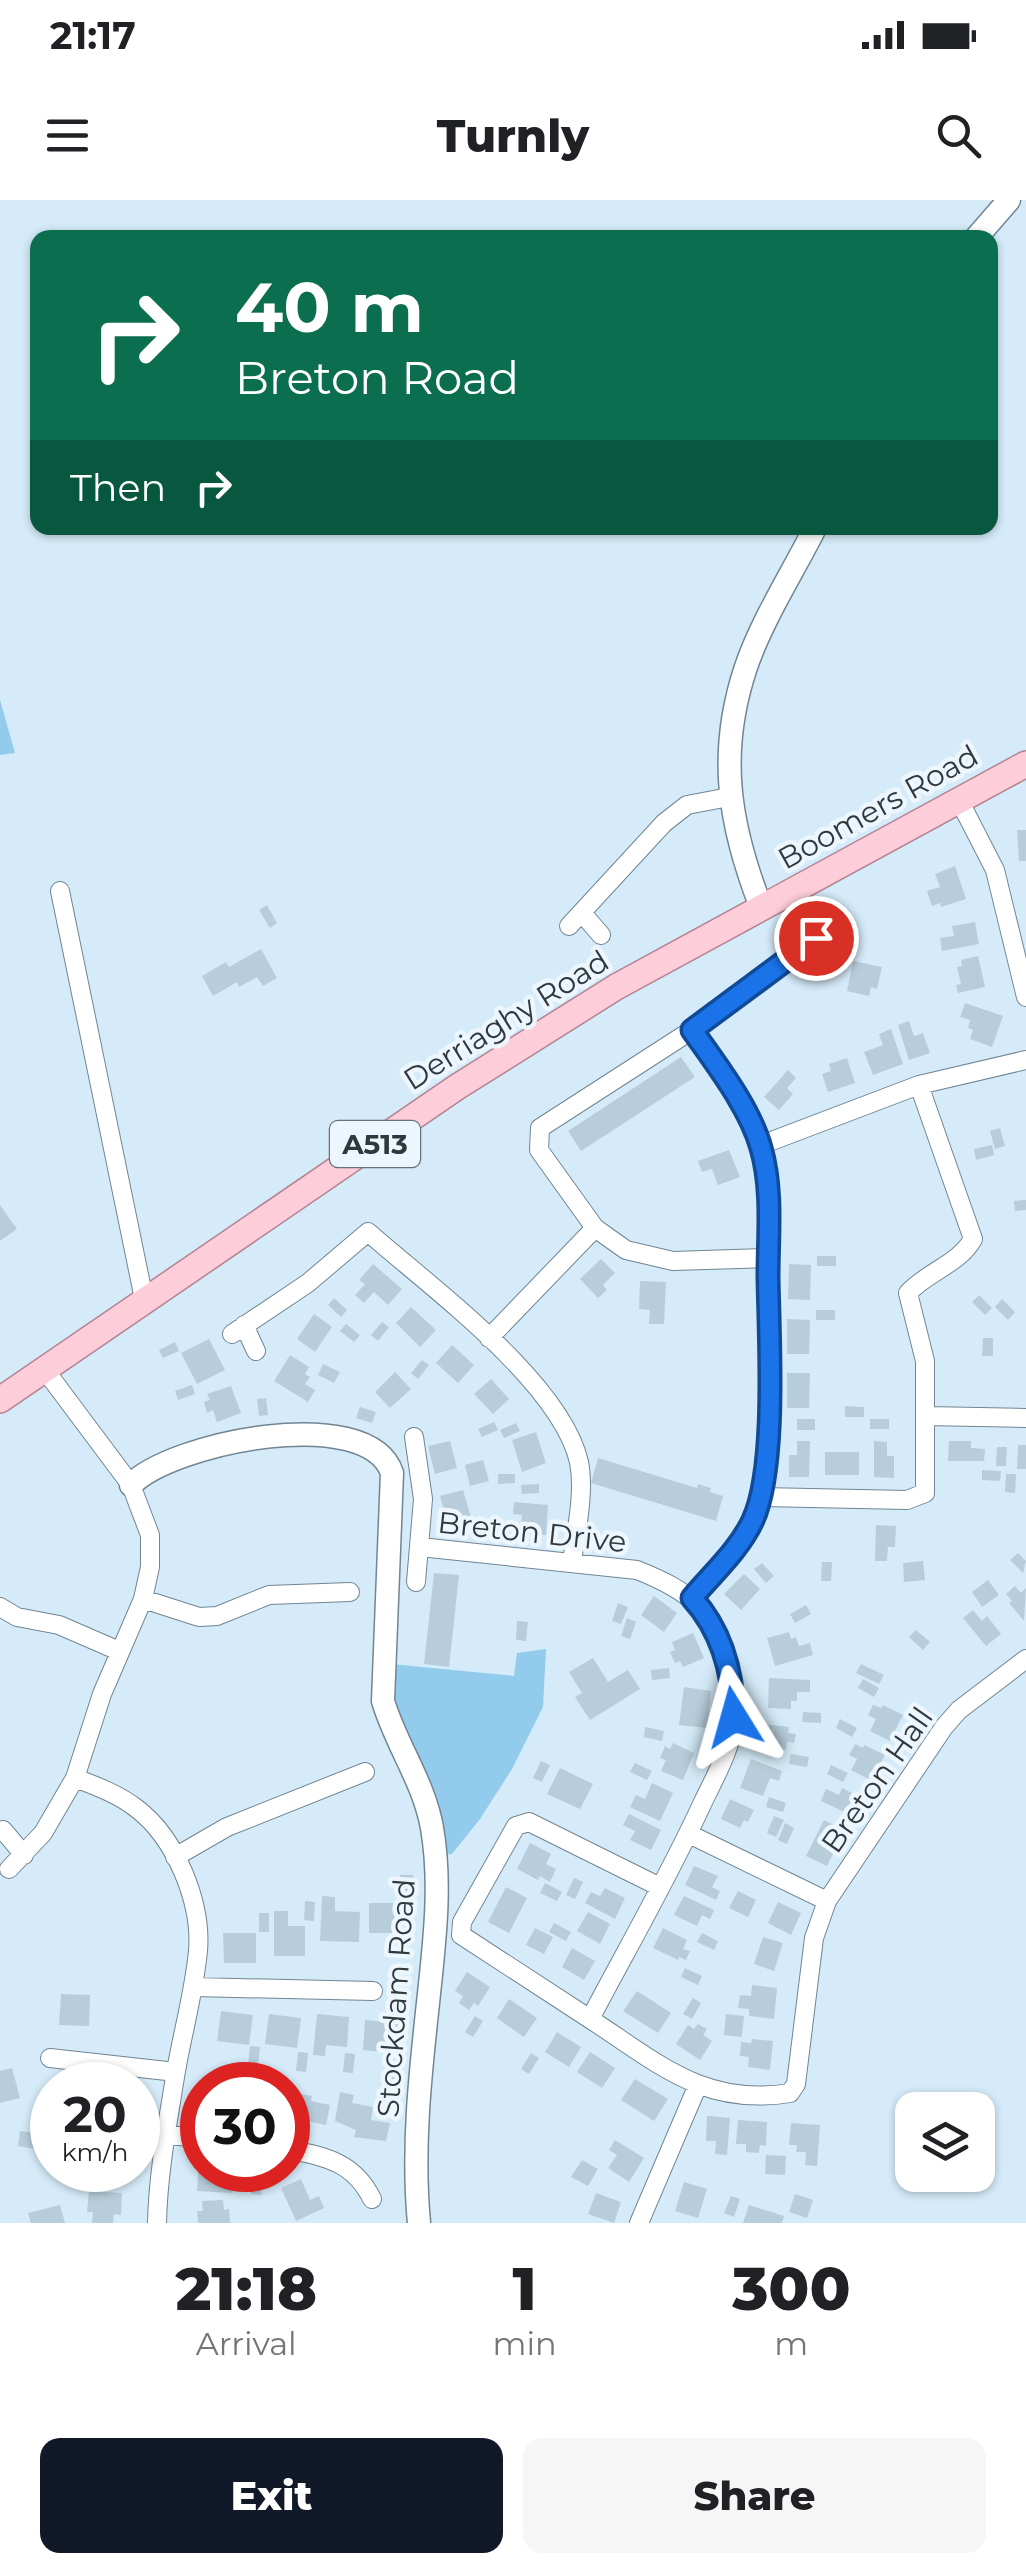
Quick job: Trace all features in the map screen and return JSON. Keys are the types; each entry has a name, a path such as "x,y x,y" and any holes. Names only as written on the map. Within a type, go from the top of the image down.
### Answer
{"main road":[{"name":"Boomers Road","path":"761,907 1026,764"},
{"name":"Derriaghy Road","path":"0,1400 472,1077 616,987 761,907"}],"street":[{"path":"983,230 1009,200"},
{"path":"761,907 742,856 729,798 732,718 747,664 811,535"},
{"name":"Derriaghy Road","path":"601,935 575,919 664,824 687,805 729,798"},
{"path":"958,798 995,870 1026,997"},
{"path":"60,891 144,1299"},
{"path":"768,1258 673,1261 626,1250 595,1228 539,1150 540,1128 692,1030 813,940 823,960"},
{"path":"590,2020 689,1834 726,1754 734,1717 733,1687 719,1637 708,1615 692,1598 739,1544 754,1518 760,1496 770,1384 767,1180 761,1145 724,1075 692,1030"},
{"path":"761,1145 918,1085 1026,1060"},
{"path":"760,1496 907,1500 925,1493 925,1361 908,1292 966,1250 973,1239 918,1085"},
{"path":"489,1338 595,1228"},
{"path":"256,1351 238,1330 308,1284 368,1232 489,1338 566,1425 579,1463 572,1562"},
{"path":"8,1869 58,1812 74,1778 119,1650 143,1599 150,1567 150,1535 131,1484 44,1370"},
{"path":"926,1416 1026,1418"},
{"name":"Stockdam Road","path":"131,1484 162,1464 191,1454 291,1432 356,1441 388,1462 392,1473 384,1700 390,1724 424,1794 436,1879 414,2174 419,2223"},
{"name":"Breton Drive","path":"414,1437 423,1499 416,1582"},
{"name":"Breton Drive","path":"420,1547 637,1570 692,1598"},
{"path":"143,1599 198,1617 217,1616 269,1595 350,1592"},
{"path":"0,1607 18,1617 59,1625 119,1650"},
{"name":"Breton Hall","path":"697,2086 718,2093 768,2097 790,2093 796,2084 814,1938 827,1901 944,1727 959,1710 1026,1659"},
{"path":"174,1857 227,1827 365,1772"},
{"path":"74,1778 116,1795 139,1810 174,1857 190,1891 198,1926 193,1986 176,2072 157,2223"},
{"path":"641,2222 697,2086 461,1935 462,1922 516,1826 528,1822 660,1887"},
{"path":"2,1830 24,1854"},
{"path":"689,1834 827,1901"},
{"path":"193,1986 373,1991"},
{"path":"50,2058 176,2072"},
{"path":"167,2135 180,2136"},
{"path":"310,2154 348,2168 363,2180 372,2200"}],"shaded area":[{"path":"0,700 15,753 0,755"},
{"path":"546,1649 543,1707 512,1769 452,1854 439,1855 400,1731 391,1664 514,1676 517,1653"}],"building":[{"path":"1017,830 1026,830 1026,861 1019,861"},
{"path":"955,866 966,899 932,906 927,891 940,887 935,874"},
{"path":"267,905 277,923 270,928 259,910"},
{"path":"975,922 979,944 942,951 940,938 954,936 952,926"},
{"path":"261,949 277,978 263,986 257,977 239,987 237,982 213,996 202,976 226,962 229,967"},
{"path":"978,956 985,987 958,993 956,985 961,984 957,967 962,966 961,960"},
{"path":"853,961 882,967 877,989 871,987 869,996 847,991"},
{"path":"965,1003 1003,1016 992,1047 970,1039 970,1020 960,1017"},
{"path":"909,1021 914,1036 923,1033 930,1053 909,1060 898,1025"},
{"path":"891,1029 903,1064 873,1075 864,1052 883,1045 879,1034"},
{"path":"681,1057 695,1077 581,1151 568,1131"},
{"path":"847,1058 855,1083 828,1092 822,1074 831,1071 829,1064"},
{"path":"788,1070 796,1078 787,1088 793,1094 779,1110 764,1097"},
{"path":"1000,1128 1005,1146 995,1149 990,1131"},
{"path":"992,1145 994,1155 976,1160 974,1149"},
{"path":"729,1150 740,1177 718,1185 712,1169 702,1172 698,1161"},
{"path":"1026,1200 1026,1210 1015,1211 1014,1201"},
{"path":"0,1205 17,1229 0,1241"},
{"path":"817,1256 836,1256 836,1266 817,1266"},
{"path":"601,1259 615,1273 603,1285 607,1290 598,1298 580,1279"},
{"path":"373,1264 402,1289 388,1305 374,1292 364,1303 355,1295 365,1284 359,1280"},
{"path":"789,1264 811,1265 810,1300 788,1299"},
{"path":"640,1281 666,1282 664,1324 649,1324 650,1310 639,1309"},
{"path":"979,1295 992,1308 985,1315 972,1302"},
{"path":"334,1298 347,1310 341,1317 328,1305"},
{"path":"1002,1299 1015,1312 1008,1320 995,1307"},
{"path":"411,1307 436,1330 420,1347 396,1323"},
{"path":"816,1310 835,1310 835,1320 816,1320"},
{"path":"314,1314 332,1327 315,1352 297,1339"},
{"path":"787,1319 810,1320 809,1354 787,1354"},
{"path":"382,1322 389,1327 378,1341 371,1335"},
{"path":"346,1324 360,1335 354,1342 340,1331"},
{"path":"983,1338 993,1338 993,1356 982,1356"},
{"path":"209,1339 225,1370 197,1384 181,1353"},
{"path":"175,1342 179,1351 163,1358 159,1350"},
{"path":"452,1345 474,1365 458,1383 436,1363"},
{"path":"290,1355 309,1367 305,1374 310,1377 305,1384 315,1390 308,1402 274,1381"},
{"path":"422,1360 429,1365 418,1379 411,1373"},
{"path":"323,1364 340,1372 334,1383 318,1375"},
{"path":"395,1372 411,1389 390,1408 375,1392"},
{"path":"787,1373 810,1373 809,1408 787,1408"},
{"path":"491,1379 509,1399 493,1414 474,1394"},
{"path":"192,1385 195,1394 178,1400 175,1391"},
{"path":"231,1386 241,1413 217,1422 213,1410 207,1413 207,1394"},
{"path":"266,1398 268,1415 259,1416 257,1399"},
{"path":"845,1406 864,1407 864,1417 845,1417"},
{"path":"360,1407 376,1412 372,1423 356,1418"},
{"path":"797,1419 815,1419 815,1430 797,1430"},
{"path":"870,1419 889,1419 889,1429 870,1429"},
{"path":"494,1422 498,1430 482,1437 478,1429"},
{"path":"516,1423 520,1431 504,1438 500,1430"},
{"path":"536,1432 546,1463 522,1472 512,1440"},
{"path":"450,1441 457,1468 435,1474 428,1446"},
{"path":"797,1441 810,1441 809,1477 789,1477 789,1455 797,1455"},
{"path":"874,1441 887,1442 887,1456 894,1456 894,1478 874,1477"},
{"path":"949,1441 971,1441 971,1448 985,1449 984,1461 948,1461"},
{"path":"1018,1445 1026,1445 1026,1469 1017,1469"},
{"path":"997,1447 1007,1447 1006,1466 996,1466"},
{"path":"825,1452 859,1452 859,1475 825,1475"},
{"path":"598,1458 697,1488 698,1484 711,1488 710,1492 723,1496 716,1521 591,1483"},
{"path":"483,1460 489,1481 470,1486 465,1465"},
{"path":"982,1470 1001,1471 1000,1481 982,1480"},
{"path":"498,1474 515,1474 515,1483 498,1484"},
{"path":"1006,1474 1016,1474 1015,1493 1005,1492"},
{"path":"539,1484 539,1493 522,1494 521,1485"},
{"path":"463,1490 471,1518 448,1525 440,1496"},
{"path":"514,1502 548,1505 546,1535 520,1533 522,1515 513,1514"},
{"path":"876,1525 896,1526 895,1547 888,1547 887,1561 875,1561"},
{"path":"1018,1553 1026,1561 1023,1573 1010,1560"},
{"path":"923,1561 925,1580 904,1582 903,1563"},
{"path":"822,1562 832,1562 831,1581 821,1581"},
{"path":"762,1563 774,1576 766,1583 754,1569"},
{"path":"434,1573 459,1575 449,1667 424,1664"},
{"path":"744,1574 760,1589 741,1610 724,1594"},
{"path":"988,1580 999,1595 982,1607 972,1592"},
{"path":"1015,1586 1021,1593 1026,1588 1024,1621 1006,1594"},
{"path":"654,1596 677,1613 664,1632 641,1615"},
{"path":"618,1603 628,1607 621,1624 612,1621"},
{"path":"806,1605 811,1614 795,1623 790,1614"},
{"path":"973,1610 982,1621 987,1616 1001,1634 986,1646 963,1618"},
{"path":"627,1618 636,1622 630,1639 621,1636"},
{"path":"517,1621 528,1622 526,1641 516,1640"},
{"path":"916,1630 930,1642 923,1650 909,1637"},
{"path":"789,1632 799,1646 810,1643 813,1655 775,1666 767,1638"},
{"path":"693,1633 704,1658 683,1667 680,1661 675,1663 670,1652 675,1650 672,1642"},
{"path":"593,1658 608,1682 628,1670 640,1689 590,1720 575,1697 582,1693 569,1672"},
{"path":"861,1664 884,1675 879,1684 856,1673"},
{"path":"669,1668 670,1678 652,1680 651,1670"},
{"path":"769,1678 810,1680 810,1692 797,1692 791,1709 768,1708"},
{"path":"863,1679 879,1688 874,1697 858,1688"},
{"path":"684,1687 711,1691 707,1728 679,1725"},
{"path":"873,1705 883,1705 903,1715 890,1741 870,1731 876,1719 868,1715"},
{"path":"803,1712 821,1713 821,1723 802,1722"},
{"path":"840,1719 857,1728 852,1737 836,1728"},
{"path":"763,1724 789,1727 788,1733 796,1734 794,1743 787,1742 786,1750 760,1747"},
{"path":"645,1727 664,1731 662,1741 644,1737"},
{"path":"673,1743 694,1753 683,1780 661,1771 666,1760 660,1758 665,1746 670,1749"},
{"path":"855,1744 885,1755 871,1780 851,1770 857,1759 849,1755"},
{"path":"791,1754 809,1757 807,1767 789,1764"},
{"path":"751,1759 782,1771 779,1781 770,1778 763,1796 740,1788"},
{"path":"541,1761 550,1765 542,1782 533,1778"},
{"path":"635,1763 652,1771 647,1780 630,1772"},
{"path":"831,1765 848,1773 843,1782 827,1774"},
{"path":"560,1768 593,1784 580,1809 547,1794"},
{"path":"652,1783 673,1793 660,1821 630,1807 636,1795 645,1799"},
{"path":"842,1788 862,1798 853,1816 821,1801 826,1789 839,1795"},
{"path":"769,1797 786,1803 783,1812 766,1807"},
{"path":"730,1799 754,1810 740,1828 721,1819"},
{"path":"629,1814 661,1830 651,1850 630,1840 635,1831 623,1825"},
{"path":"774,1816 784,1820 776,1837 767,1833"},
{"path":"824,1820 844,1830 827,1866 806,1856"},
{"path":"785,1823 794,1828 787,1844 778,1840"},
{"path":"530,1843 551,1854 546,1864 556,1869 550,1882 517,1869"},
{"path":"694,1866 718,1876 712,1887 720,1891 716,1900 685,1885"},
{"path":"400,1875 413,1875 412,1898 400,1898"},
{"path":"574,1878 583,1882 575,1899 566,1895"},
{"path":"545,1883 562,1892 557,1901 540,1893"},
{"path":"506,1887 527,1898 509,1933 488,1922"},
{"path":"605,1888 625,1898 615,1919 585,1903 591,1892 600,1896"},
{"path":"738,1891 756,1900 748,1917 729,1908"},
{"path":"322,1896 335,1897 335,1911 360,1912 359,1942 320,1941"},
{"path":"684,1896 714,1910 710,1919 702,1915 697,1926 674,1915"},
{"path":"305,1901 315,1902 314,1921 304,1920"},
{"path":"778,1902 801,1913 791,1935 768,1923"},
{"path":"369,1903 401,1903 402,1933 369,1933"},
{"path":"274,1911 288,1911 288,1926 305,1926 305,1956 274,1956"},
{"path":"588,1912 610,1924 600,1944 577,1931"},
{"path":"259,1913 269,1913 269,1932 259,1932"},
{"path":"554,1923 571,1932 566,1941 549,1932"},
{"path":"535,1928 553,1937 544,1954 526,1945"},
{"path":"663,1928 687,1940 683,1949 690,1951 686,1960 653,1948"},
{"path":"223,1933 256,1933 256,1963 224,1963"},
{"path":"702,1933 718,1941 714,1950 697,1942"},
{"path":"763,1937 783,1943 774,1971 754,1964"},
{"path":"572,1948 595,1961 584,1980 562,1967"},
{"path":"685,1968 702,1976 698,1985 681,1977"},
{"path":"467,1972 490,1987 478,2006 474,2003 469,2010 459,2003 463,1996 455,1991"},
{"path":"752,1985 777,1988 774,2019 749,2016 749,2009 738,2008 740,1995 751,1996"},
{"path":"637,1991 671,2013 658,2033 623,2011"},
{"path":"61,1994 90,1995 89,2026 59,2025"},
{"path":"693,1998 701,2003 692,2019 683,2014"},
{"path":"509,1999 537,2018 524,2037 497,2018"},
{"path":"221,2011 253,2015 249,2045 217,2041"},
{"path":"269,2014 301,2018 297,2048 265,2044"},
{"path":"317,2014 349,2017 347,2047 326,2045 325,2056 313,2055"},
{"path":"726,2014 744,2016 742,2037 724,2035"},
{"path":"475,2016 483,2021 473,2037 465,2032"},
{"path":"365,2020 398,2023 395,2053 363,2050"},
{"path":"698,2024 707,2029 703,2035 712,2041 700,2060 676,2044 688,2025 694,2029"},
{"path":"557,2032 581,2047 569,2067 545,2052"},
{"path":"752,2039 773,2041 770,2070 748,2067 749,2057 740,2056 741,2042 751,2043"},
{"path":"250,2046 260,2047 258,2062 248,2062"},
{"path":"298,2052 308,2053 307,2062 297,2062"},
{"path":"590,2052 615,2068 602,2088 577,2072"},
{"path":"345,2053 355,2054 353,2073 343,2072"},
{"path":"531,2053 539,2058 529,2074 521,2069"},
{"path":"393,2060 403,2061 401,2080 391,2079"},
{"path":"12,2068 20,2098 0,2103 0,2071"},
{"path":"635,2079 668,2099 654,2121 621,2100"},
{"path":"340,2092 354,2095 352,2103 373,2107 371,2120 390,2123 386,2141 354,2137 356,2130 335,2121"},
{"path":"310,2096 311,2101 330,2105 326,2125 310,2122"},
{"path":"707,2116 730,2118 727,2155 715,2154 716,2141 706,2141"},
{"path":"738,2120 767,2122 766,2146 760,2145 759,2153 746,2152 746,2144 736,2144"},
{"path":"791,2123 820,2125 817,2166 805,2165 806,2152 796,2152 797,2145 789,2145"},
{"path":"20,2131 30,2132 30,2148 18,2146"},
{"path":"615,2140 644,2158 629,2182 608,2168 617,2155 609,2150"},
{"path":"766,2155 786,2156 785,2175 765,2174"},
{"path":"582,2160 598,2169 588,2186 571,2177"},
{"path":"684,2182 707,2189 698,2218 675,2211"},
{"path":"89,2192 122,2193 121,2215 114,2214 113,2223 92,2223 93,2212 87,2212"},
{"path":"283,2192 307,2192 310,2200 319,2196 324,2208 296,2221"},
{"path":"596,2193 621,2202 614,2223 588,2214"},
{"path":"795,2194 813,2200 807,2218 789,2212"},
{"path":"731,2196 740,2199 734,2217 724,2213"},
{"path":"223,2200 224,2210 229,2209 230,2223 198,2223 197,2211 203,2211 202,2201"},
{"path":"60,2205 65,2223 31,2223 28,2213"},
{"path":"749,2205 784,2216 782,2223 743,2223"}],"route":[{"path":"734,1717 733,1687 719,1637 708,1615 692,1598 739,1544 754,1518 760,1496 770,1384 767,1180 761,1145 724,1075 692,1030 816,938"}]}
